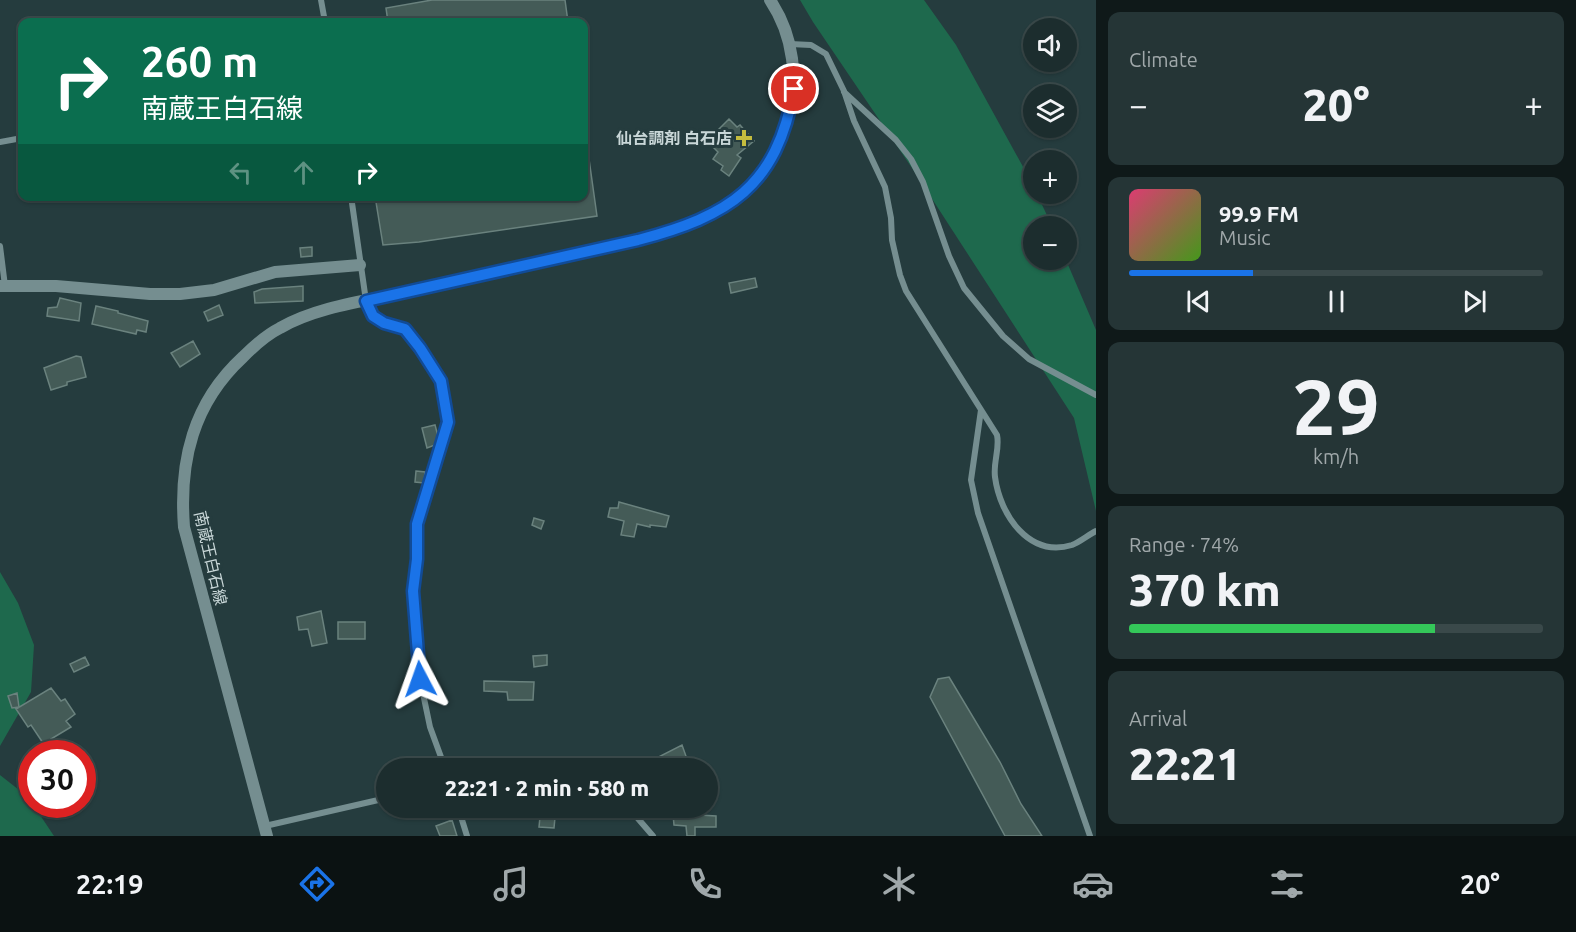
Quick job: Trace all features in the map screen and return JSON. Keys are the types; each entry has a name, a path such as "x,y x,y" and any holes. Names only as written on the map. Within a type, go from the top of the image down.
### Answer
{"main road":[{"name":"南蔵王白石線","path":"266,831 184,527 182,488 188,450 196,423 213,392 238,362 260,341 279,328 302,318 366,301 638,240 685,227 722,210 759,177 779,144 789,112 794,89 793,62 789,44 770,0"},
{"path":"3,286 56,286 150,294 180,294 214,290 275,272 360,265"}],"street":[{"path":"321,0 324,18"},
{"path":"789,44 811,45 826,54 844,91 854,121 885,187 891,218 892,240 906,291 997,435 999,444 994,475 997,490 1009,517 1023,535 1037,544 1059,547 1076,543 1096,531"},
{"path":"844,91 896,140 911,159 923,182 949,256 964,288 1003,336 1029,359 1096,395"},
{"path":"0,142 18,139"},
{"path":"352,201 366,301 373,316 384,323 405,329 420,348 441,381 448,422 417,524 417,559 413,591 420,679 430,727 441,758"},
{"path":"0,246 3,286"},
{"path":"982,409 971,480 975,503 1090,836"},
{"path":"266,831 376,801"},
{"path":"461,818 467,836"},
{"path":"637,818 653,836"}],"green space":[{"path":"800,0 924,0 956,45 1023,167 1023,204 1042,204 1047,216 1023,216 1023,270 1070,270 1096,330 1096,511 1074,418 914,171"},
{"path":"0,572 18,603 34,645 31,692 0,746"},
{"path":"0,775 18,789 18,818 42,818 54,836 0,836"}],"building":[{"path":"432,0 565,0 567,18 387,18 386,8"},
{"path":"729,119 737,127 740,125 754,141 737,155 741,158 729,176 721,170 723,166 713,159 718,152 707,141"},
{"path":"589,159 597,216 419,242 383,245 376,201 588,201"},
{"path":"312,247 312,256 301,257 300,248"},
{"path":"755,278 757,287 731,293 729,283"},
{"path":"303,286 303,301 255,303 254,292 262,289"},
{"path":"60,298 81,303 79,321 47,316 48,308 57,307"},
{"path":"219,305 223,315 208,321 204,312"},
{"path":"96,306 148,321 146,332 137,330 136,334 92,324"},
{"path":"193,341 200,354 180,367 171,353"},
{"path":"76,356 81,357 86,377 67,382 67,385 51,390 44,368"},
{"path":"435,425 438,436 435,445 427,448 422,428"},
{"path":"416,471 425,472 424,483 415,482"},
{"path":"619,502 669,516 666,527 637,524 634,537 621,535 624,521 608,517 610,508 618,508"},
{"path":"534,518 544,521 541,529 532,525"},
{"path":"321,611 327,643 312,646 308,629 299,630 297,617"},
{"path":"338,622 365,622 365,639 338,639"},
{"path":"547,655 547,665 534,667 533,656"},
{"path":"85,657 89,665 74,672 70,664"},
{"path":"949,677 1000,762 1021,804 1042,836 1005,836 930,697 938,679"},
{"path":"484,681 534,682 533,700 508,700 507,692 484,691"},
{"path":"51,688 61,701 65,699 75,714 66,721 71,727 52,740 41,740 31,725 28,727 16,709"},
{"path":"17,693 19,707 12,708 8,696"},
{"path":"682,745 687,758 657,758"},
{"path":"540,818 555,818 554,828 539,827"},
{"path":"673,818 716,818 716,827 695,827 695,836 687,836 686,826 674,825"},
{"path":"452,820 457,836 440,836 436,826"}],"place":[{"name":"仙台調剤 白石店","path":"744,138"}],"route":[{"path":"420,679 413,591 417,559 417,524 448,422 441,381 420,348 405,329 384,323 373,316 366,301 638,240 670,232 707,218 722,210 747,190 769,163 784,130 794,89"}]}
